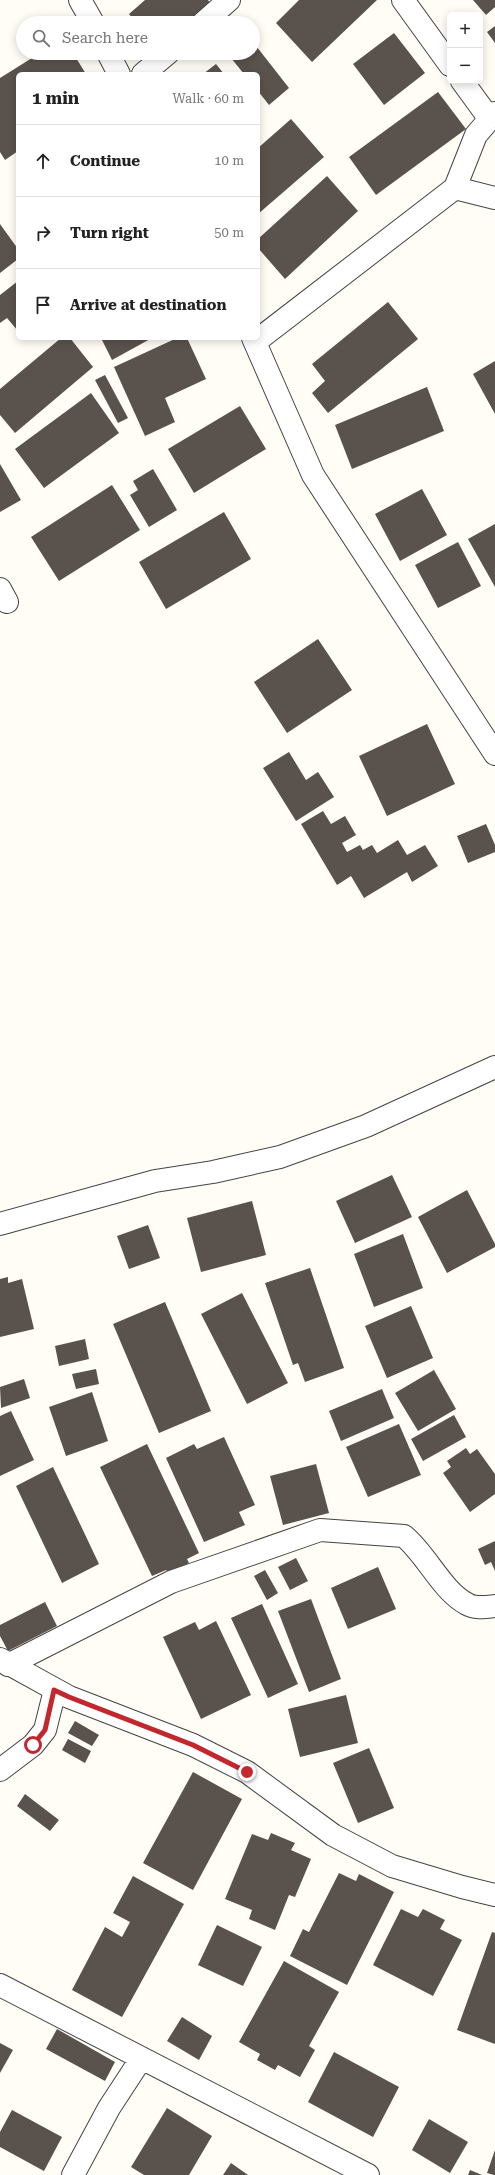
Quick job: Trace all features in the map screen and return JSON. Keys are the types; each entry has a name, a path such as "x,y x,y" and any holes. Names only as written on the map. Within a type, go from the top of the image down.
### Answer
{"street":[{"path":"80,0 89,16"},
{"path":"211,16 229,0"},
{"path":"403,0 447,61"},
{"path":"112,60 118,72"},
{"path":"145,72 160,60"},
{"path":"260,335 455,188 476,135 492,116 465,84"},
{"path":"455,188 495,198"},
{"path":"254,340 313,474 495,754"},
{"path":"0,1224 155,1181 213,1172 280,1157 366,1126 495,1067"},
{"path":"4,1662 171,1582 320,1530 404,1536 413,1544 455,1596 468,1605 484,1608 495,1606"},
{"path":"4,1662 69,1697 193,1745 247,1772 333,1835 392,1866 462,1887 495,1895"},
{"path":"0,1770 33,1745 45,1730 54,1690"},
{"path":"0,1985 368,2175"},
{"path":"72,2175 108,2108 142,2059"}],"building":[{"path":"145,0 208,0 211,4 198,16 131,16 129,14"},
{"path":"299,0 377,0 312,62 276,23"},
{"path":"473,0 495,0 495,7 486,15"},
{"path":"495,26 495,43 487,32"},
{"path":"394,33 425,73 384,105 353,64"},
{"path":"260,51 289,88 269,105 260,94 260,72 242,72 233,60 260,60"},
{"path":"29,60 77,60 85,72 16,72 16,152 5,160 0,152 0,78"},
{"path":"216,64 222,72 206,72"},
{"path":"438,92 466,129 376,195 349,157"},
{"path":"291,119 324,157 260,212 260,146"},
{"path":"327,176 358,211 285,279 260,250 260,237"},
{"path":"0,224 16,246 16,261 0,273"},
{"path":"16,283 16,329 7,318 0,323 0,295"},
{"path":"388,302 418,339 328,413 312,393 325,381 312,364"},
{"path":"59,340 72,340 93,367 15,433 0,415 0,389"},
{"path":"102,340 148,340 112,360"},
{"path":"173,340 188,340 206,379 165,398 175,422 145,436 114,367"},
{"path":"495,361 495,414 473,374"},
{"path":"105,375 128,418 118,423 95,380"},
{"path":"427,387 444,431 352,469 335,425"},
{"path":"91,393 119,433 44,488 15,449"},
{"path":"240,406 266,449 194,493 168,449"},
{"path":"0,464 21,500 0,512"},
{"path":"153,469 177,510 149,527 130,495 138,490 133,481"},
{"path":"112,485 140,530 59,581 31,537"},
{"path":"422,489 447,535 400,561 375,514"},
{"path":"224,512 251,559 166,609 139,562"},
{"path":"495,524 495,587 468,539"},
{"path":"458,542 481,586 438,608 415,565"},
{"path":"318,639 352,690 287,733 254,682"},
{"path":"427,724 455,784 387,816 359,756"},
{"path":"289,752 306,780 318,772 334,797 296,821 263,768"},
{"path":"323,811 331,824 345,816 356,835 342,843 347,852 360,845 363,850 372,845 377,853 398,840 407,855 425,845 438,866 412,882 407,872 364,898 351,876 337,885 301,824"},
{"path":"486,824 495,845 495,852 468,863 457,836"},
{"path":"392,1175 412,1217 355,1243 336,1201"},
{"path":"467,1190 495,1244 495,1247 447,1273 418,1217"},
{"path":"252,1201 266,1255 201,1272 187,1218"},
{"path":"148,1225 160,1258 129,1269 117,1236"},
{"path":"403,1234 423,1288 374,1307 354,1254"},
{"path":"310,1268 344,1368 305,1382 298,1363 293,1365 265,1283"},
{"path":"8,1277 8,1283 22,1279 34,1329 0,1337 0,1279"},
{"path":"242,1293 288,1383 247,1404 201,1314"},
{"path":"165,1302 211,1411 159,1433 113,1324"},
{"path":"411,1306 433,1358 387,1378 365,1326"},
{"path":"85,1339 89,1359 59,1366 55,1346"},
{"path":"96,1369 99,1384 76,1389 72,1374"},
{"path":"434,1370 456,1409 418,1431 395,1393"},
{"path":"24,1379 30,1398 1,1408 0,1387"},
{"path":"382,1389 394,1418 341,1441 329,1411"},
{"path":"92,1392 108,1441 66,1456 49,1407"},
{"path":"11,1411 34,1460 0,1476 0,1416"},
{"path":"454,1415 466,1437 423,1461 411,1439"},
{"path":"399,1424 421,1475 368,1497 346,1447"},
{"path":"224,1437 255,1505 239,1512 245,1525 204,1542 166,1458 194,1444 197,1449"},
{"path":"147,1444 199,1553 187,1559 189,1563 168,1573 166,1570 152,1576 100,1467"},
{"path":"466,1448 470,1454 477,1449 495,1474 495,1494 470,1512 443,1473 451,1467 447,1461"},
{"path":"316,1464 329,1513 283,1525 270,1476"},
{"path":"53,1467 99,1564 62,1583 16,1486"},
{"path":"495,1541 495,1571 491,1562 485,1565 478,1549"},
{"path":"296,1558 308,1581 290,1590 278,1567"},
{"path":"378,1567 396,1609 348,1629 331,1588"},
{"path":"265,1570 278,1593 267,1600 254,1576"},
{"path":"311,1599 341,1679 309,1692 278,1611"},
{"path":"45,1602 57,1626 8,1651 0,1636 0,1625"},
{"path":"262,1604 298,1684 268,1698 231,1618"},
{"path":"216,1621 251,1695 201,1719 163,1637 195,1622 199,1630"},
{"path":"346,1695 358,1743 300,1757 288,1709"},
{"path":"75,1721 99,1735 92,1746 68,1733"},
{"path":"68,1739 91,1751 85,1763 62,1750"},
{"path":"369,1748 394,1808 358,1823 333,1763"},
{"path":"193,1772 242,1799 193,1890 143,1863"},
{"path":"25,1794 59,1820 50,1831 17,1806"},
{"path":"271,1833 295,1843 291,1850 311,1859 295,1897 289,1895 275,1930 249,1919 252,1910 225,1899 252,1834 268,1840"},
{"path":"339,1873 356,1881 359,1874 394,1892 347,1985 290,1956 303,1929 309,1932"},
{"path":"133,1876 184,1904 122,2017 72,1990 105,1927 122,1937 130,1922 113,1913"},
{"path":"401,1909 418,1917 423,1909 445,1920 440,1929 462,1940 433,1996 373,1965"},
{"path":"217,1925 262,1947 243,1986 198,1965"},
{"path":"492,1932 495,1933 495,2044 457,2030"},
{"path":"284,1961 339,1992 309,2046 315,2050 300,2077 278,2065 275,2070 257,2060 260,2054 239,2042"},
{"path":"182,2017 212,2036 199,2060 167,2041"},
{"path":"57,2029 115,2062 105,2081 46,2049"},
{"path":"0,2043 13,2050 0,2073"},
{"path":"334,2052 399,2087 373,2137 308,2102"},
{"path":"167,2108 212,2136 189,2175 144,2175 131,2167"},
{"path":"12,2110 62,2137 44,2171 0,2147 0,2132"},
{"path":"429,2119 468,2142 450,2173 412,2150"},
{"path":"495,2150 495,2175 494,2175 487,2173"},
{"path":"231,2163 248,2175 223,2175"},
{"path":"470,2170 482,2175 468,2175"}],"route":[{"path":"33,1745 45,1730 54,1690 193,1745 247,1772"}]}
